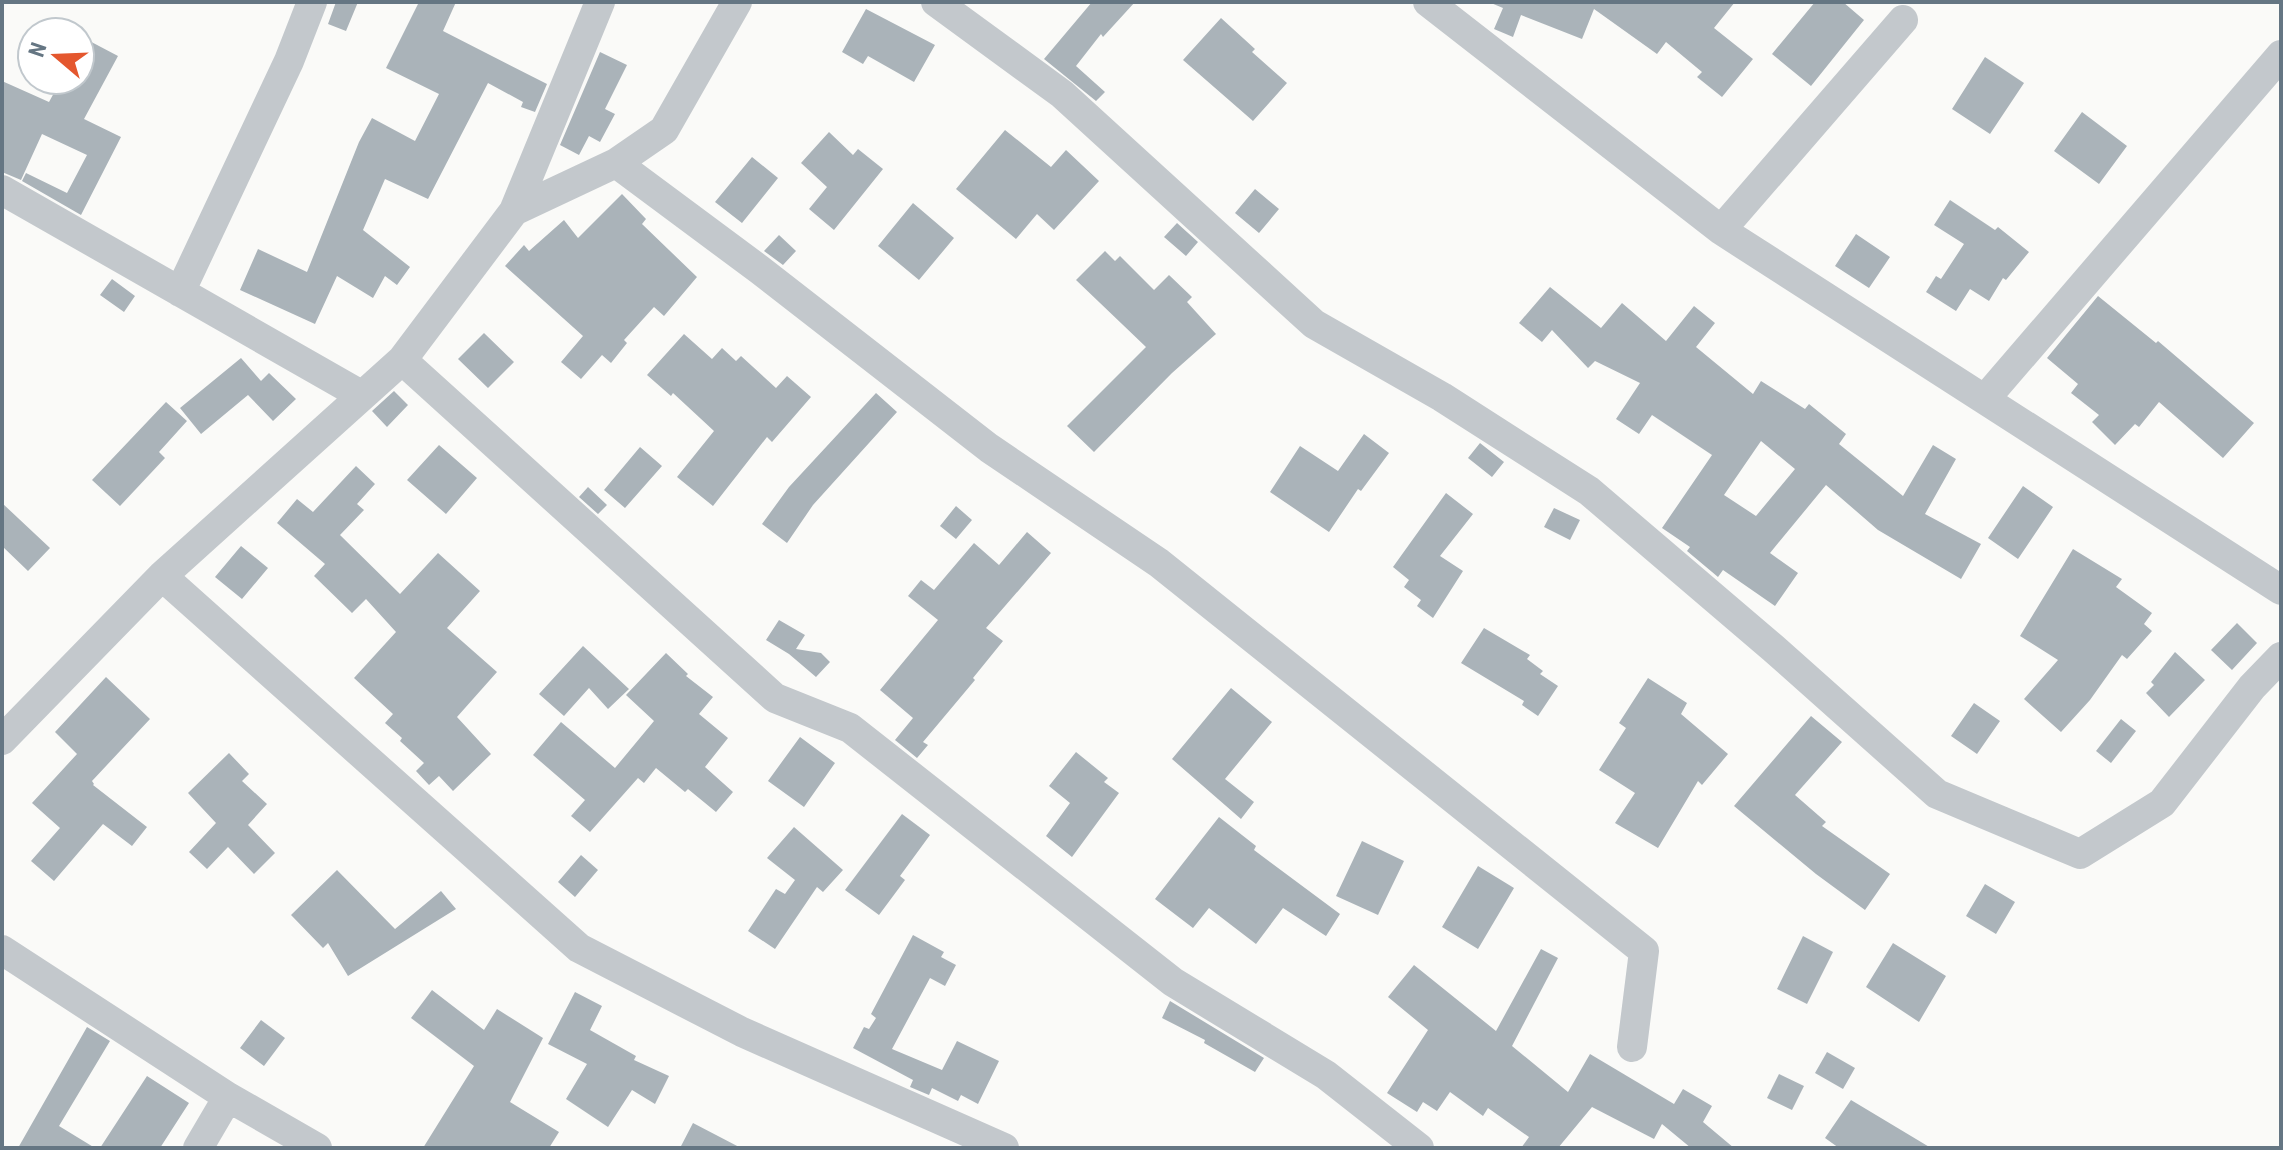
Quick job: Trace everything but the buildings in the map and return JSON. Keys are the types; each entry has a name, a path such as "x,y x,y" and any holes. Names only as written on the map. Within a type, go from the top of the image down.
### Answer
{"street":[{"path":"180,292 289,61 312,2"},
{"path":"2,740 162,576 402,360 514,211 600,2"},
{"path":"514,211 616,163 664,130 737,2"},
{"path":"936,2 1062,94 1314,324 1442,397 1589,491 1773,648 1937,794 2080,854 2162,803 2252,687 2281,657"},
{"path":"1428,2 1721,230 2155,512 2281,590"},
{"path":"1721,230 1902,8"},
{"path":"1985,399 2281,55"},
{"path":"616,163 760,270 989,448 1159,563 1644,951 1632,1047"},
{"path":"2,190 361,395"},
{"path":"402,360 775,698 850,728 1173,982 1326,1075 1419,1148"},
{"path":"162,576 579,948 742,1032 1004,1148"},
{"path":"2,950 228,1097 317,1148"},
{"path":"198,1148 228,1097"}]}
